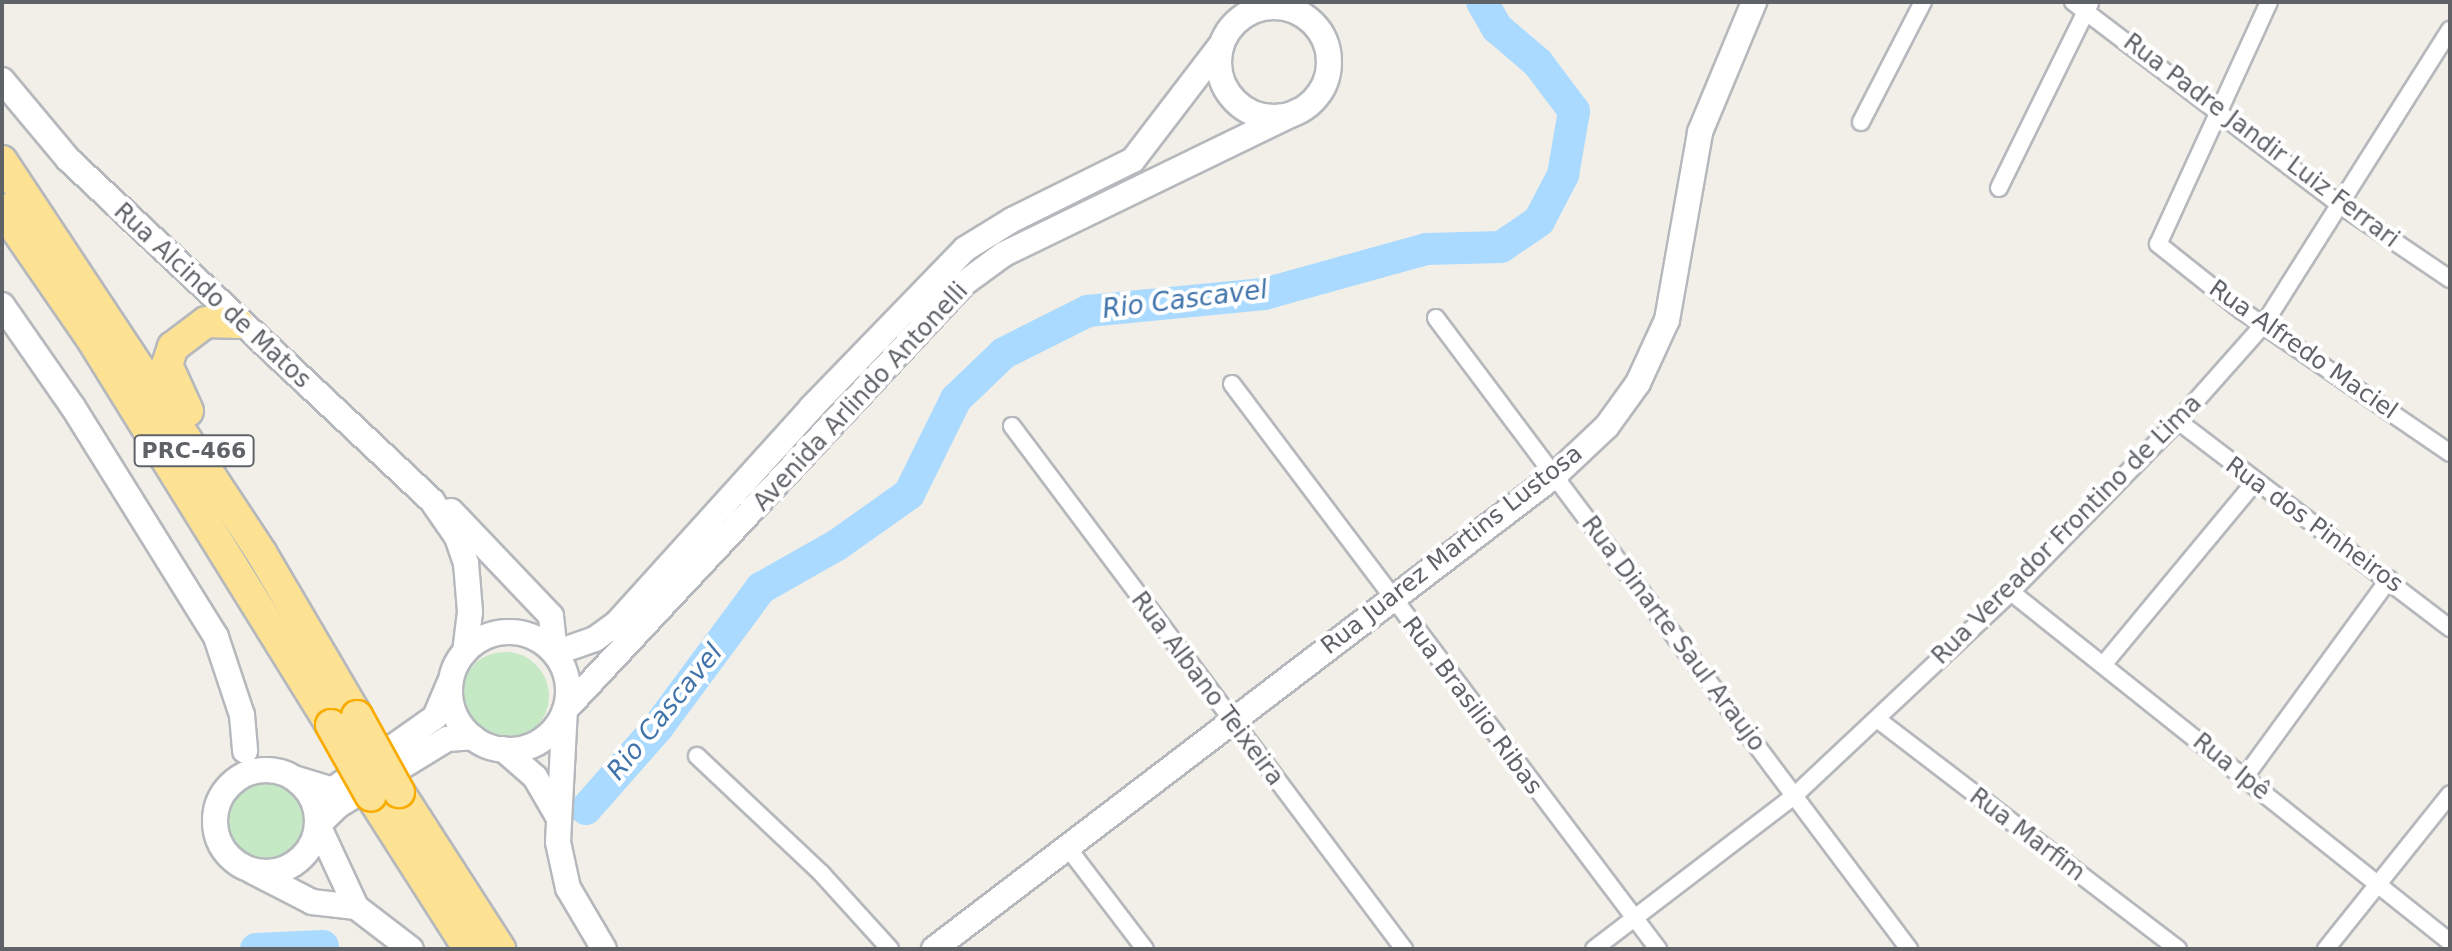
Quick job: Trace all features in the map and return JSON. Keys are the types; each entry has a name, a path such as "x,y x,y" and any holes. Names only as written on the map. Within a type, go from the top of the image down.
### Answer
{"highway":[{"name":"PRC-466","path":"2,161 262,554 344,720 385,794 453,949"},
{"name":"PRC-466","path":"2,209 344,720"},
{"path":"238,323 206,322 186,333 173,347 167,365 175,391 242,497 262,554"},
{"name":"PRC-466","path":"385,794 500,949"},
{"name":"PRC-466","path":"423,882 469,949"}],"main road":[{"name":"Avenida Arlindo Antonelli","path":"1238,2 1226,37 1222,81 1238,103 1261,116 1297,112"},
{"name":"Avenida Arlindo Antonelli","path":"565,710 963,284 1004,254 1297,112 1323,88 1328,53 1312,2"},
{"name":"Rua Juarez Martins Lustosa","path":"934,949 1230,720 1554,476 1607,426 1638,383 1667,320 1700,132 1754,2"},
{"name":"Avenida Arlindo Antonelli","path":"555,653 595,639 617,623 821,397 965,249 1012,220 1133,160 1243,16 1278,7 1303,16 1322,35"},
{"name":"Rua Alcindo de Matos","path":"2,80 69,160 238,323 432,501 457,537 466,563 470,612 465,652"},
{"path":"2,305 73,407 216,637 242,715 245,751 215,812 218,837 231,857 245,867 312,902 356,907"},
{"name":"Rua Alcindo de Matos","path":"432,501 446,506 551,616 555,653"},
{"path":"245,751 284,772 332,790 435,717 465,652 481,639 510,632 539,640 555,653 565,670 557,815 568,888 604,949"},
{"path":"451,679 454,711 473,737"},
{"path":"503,749 541,740 565,710"},
{"path":"245,867 272,871 298,861 318,825 339,805 447,739 473,737 503,749 535,777 557,815"},
{"path":"221,797 241,776 255,771 284,772 310,793 318,825 356,907 411,949"}],"street":[{"path":"1861,122 1923,2"},
{"path":"2220,114 2269,2"},
{"path":"1999,188 2083,5"},
{"name":"Rua Padre Jandir Luiz Ferrari","path":"2083,5 2342,206 2450,279"},
{"name":"Rua Vereador Frontino de Lima","path":"1594,949 1633,916 1794,796 2011,592 2178,421 2264,324 2342,206 2450,30"},
{"name":"Rua Alfredo Maciel","path":"2220,114 2158,244 2264,324 2450,453"},
{"name":"Rua Dinarte Saul Araujo","path":"1436,318 1909,949"},
{"name":"Rua Brasilio Ribas","path":"1232,384 1658,949"},
{"name":"Rua dos Pinheiros","path":"2178,421 2254,483 2389,579 2450,628"},
{"name":"Rua Albano Teixeira","path":"1012,426 1404,949"},
{"path":"2103,665 2254,483"},
{"path":"2244,778 2389,579"},
{"name":"Rua Ipê","path":"2011,592 2450,942"},
{"name":"Rua Marfim","path":"1877,719 2178,949"},
{"path":"697,756 822,874 890,949"},
{"path":"2326,949 2450,794"},
{"path":"1068,848 1145,949"}],"green space":[{"path":"505,652 530,659 542,671 549,696 542,721 530,733 505,740 480,733 468,721 461,696 468,671 480,659"},
{"path":"266,778 282,781 296,790 305,804 308,820 305,836 296,850 282,859 266,862 250,859 236,850 227,836 224,820 227,804 236,790 250,781"}],"waterway":[{"name":"Rio Cascavel","path":"586,809 658,727 761,588 837,545 909,494 956,399 1004,353 1088,311 1264,294 1426,249 1501,247 1539,221 1563,175 1574,111 1538,63 1497,28 1482,2"},
{"name":"Rio Cascavel","path":"256,949 323,946"}]}
